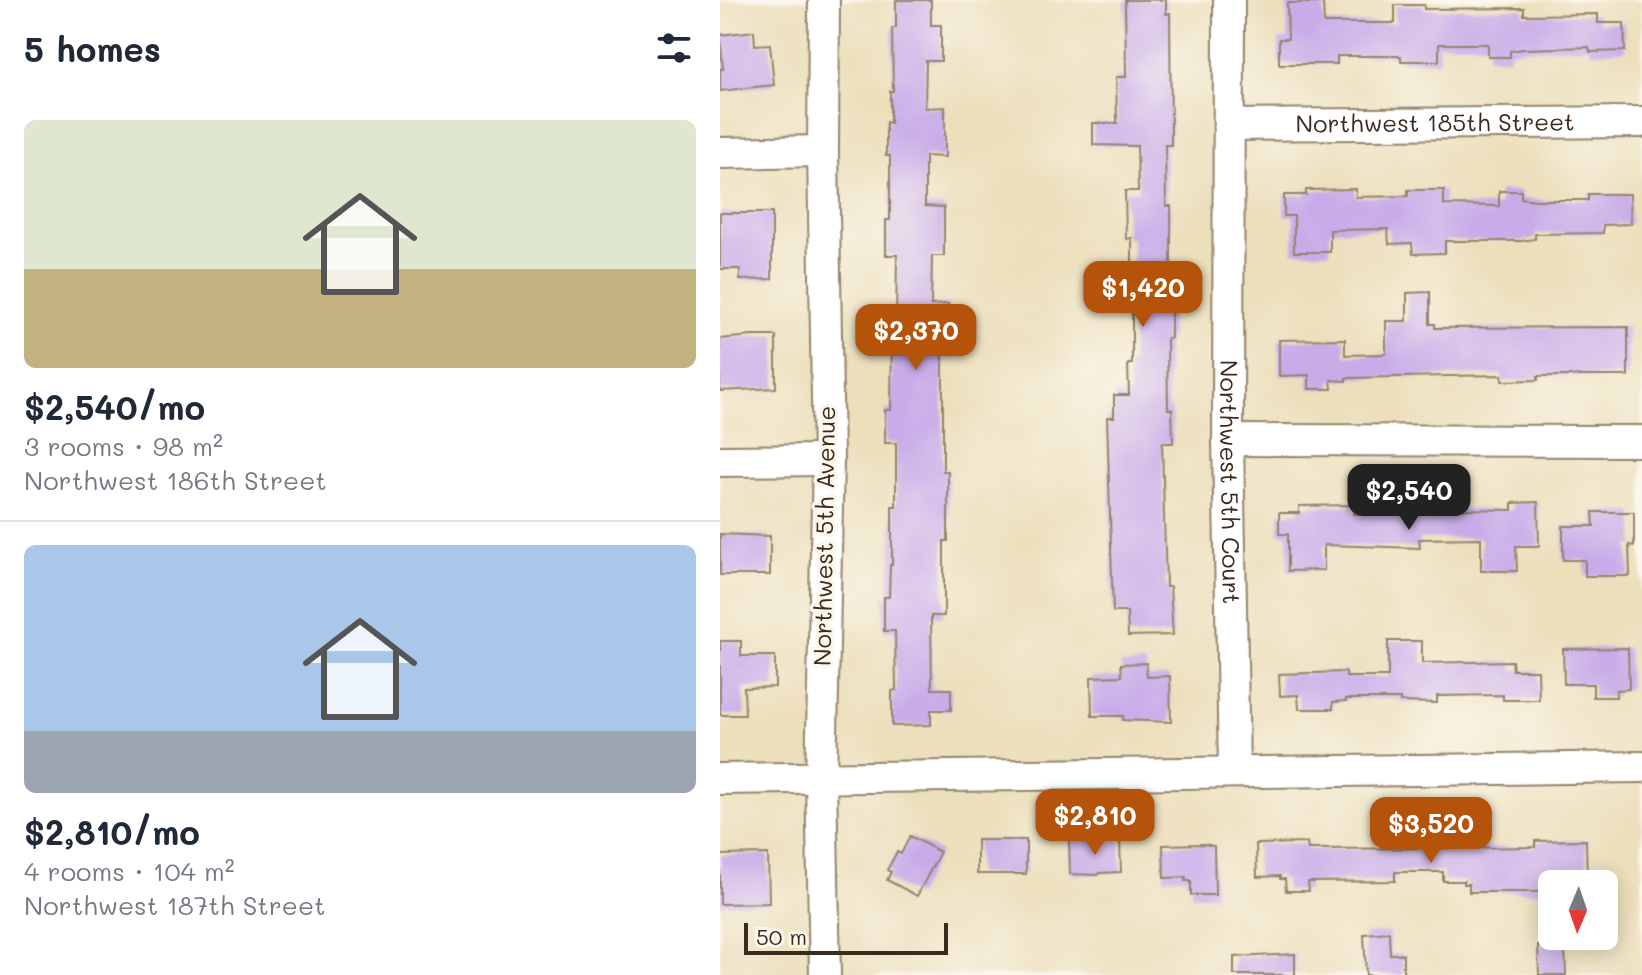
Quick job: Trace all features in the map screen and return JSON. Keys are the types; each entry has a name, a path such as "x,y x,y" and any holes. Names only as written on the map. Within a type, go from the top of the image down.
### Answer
{"street":[{"name":"Northwest 5th Avenue","path":"824,0 828,460 821,778 825,975"},
{"name":"Northwest 5th Court","path":"1229,0 1228,440 1234,771"},
{"name":"Northwest 185th Street","path":"1229,125 1642,122"},
{"path":"720,153 823,151"},
{"path":"1228,440 1642,441"},
{"path":"720,461 828,460"},
{"path":"720,779 1642,767"}],"building":[{"path":"896,0 931,0 931,25 941,25 941,61 926,61 925,108 945,107 945,157 925,156 925,206 944,207 944,256 932,256 931,305 948,304 948,310 951,310 951,351 943,352 943,471 948,471 948,541 944,541 944,616 931,616 932,689 951,689 951,710 931,710 931,725 892,726 892,691 896,690 895,631 884,631 884,597 889,597 892,565 896,443 885,443 885,410 891,410 897,255 886,255 886,220 890,220 890,156 886,156 886,122 890,123 890,91 893,91 892,28 896,28"},
{"path":"1125,0 1166,0 1166,14 1170,13 1171,145 1165,145 1166,206 1171,206 1171,338 1167,338 1168,409 1172,409 1173,443 1162,443 1166,587 1170,587 1173,635 1128,636 1127,612 1113,612 1107,417 1114,417 1114,395 1129,395 1128,364 1132,364 1132,238 1126,239 1125,191 1138,191 1137,146 1093,145 1093,123 1117,123 1116,77 1126,77"},
{"path":"1287,3 1323,3 1324,23 1395,23 1395,5 1424,5 1424,9 1524,8 1524,15 1598,14 1598,23 1624,23 1625,51 1590,52 1589,47 1524,49 1510,51 1510,57 1488,57 1488,44 1439,44 1439,61 1401,61 1401,56 1337,56 1337,64 1279,64 1279,39 1288,39"},
{"path":"754,31 755,45 770,44 774,85 720,91 720,69 723,69 720,35"},
{"path":"1356,189 1356,197 1408,196 1408,190 1444,190 1444,205 1499,206 1499,191 1521,191 1521,198 1535,200 1588,200 1588,194 1630,194 1631,224 1603,225 1603,233 1535,234 1535,239 1521,241 1445,241 1445,253 1413,254 1412,243 1389,244 1388,229 1330,230 1330,252 1294,252 1294,216 1284,216 1284,195 1306,195 1306,190"},
{"path":"720,213 772,213 772,279 740,280 740,269 720,269"},
{"path":"1430,292 1430,324 1435,324 1435,328 1628,327 1628,376 1538,376 1538,380 1502,381 1502,375 1346,378 1346,381 1331,380 1332,389 1309,389 1309,375 1279,376 1279,340 1345,339 1345,355 1386,354 1386,321 1407,321 1407,293"},
{"path":"776,336 776,388 720,391 720,339"},
{"path":"1538,502 1539,546 1516,546 1517,571 1481,571 1481,538 1419,539 1420,548 1324,545 1324,570 1288,571 1288,534 1279,534 1279,513 1299,513 1299,506 1354,505 1354,514 1409,513 1409,508 1512,510 1512,503"},
{"path":"1593,512 1634,512 1634,546 1629,545 1630,576 1585,576 1585,560 1563,560 1563,526 1594,526"},
{"path":"720,534 770,536 770,575 720,575"},
{"path":"720,641 741,641 741,656 775,656 775,687 744,688 745,715 720,715"},
{"path":"1388,641 1422,641 1422,663 1512,661 1513,670 1538,670 1539,700 1503,700 1503,695 1437,696 1437,703 1346,699 1333,702 1333,709 1299,709 1298,695 1280,696 1279,674 1346,672 1346,677 1388,677"},
{"path":"1628,648 1629,689 1616,690 1616,697 1593,697 1593,684 1564,684 1563,649"},
{"path":"1146,663 1147,677 1170,676 1171,722 1092,716 1091,677 1122,676 1121,664"},
{"path":"910,836 940,852 917,896 887,880 891,872 887,870 897,852 901,854"},
{"path":"1120,839 1121,872 1070,874 1069,840"},
{"path":"977,840 1026,840 1026,874 977,874"},
{"path":"1586,840 1587,870 1538,870 1538,892 1469,892 1469,884 1464,884 1464,881 1443,881 1443,872 1395,872 1395,881 1308,882 1309,891 1286,891 1285,879 1280,879 1280,876 1257,877 1256,844 1307,843 1308,849 1463,848 1535,847 1535,841"},
{"path":"1163,845 1214,846 1215,895 1191,895 1191,881 1185,881 1186,877 1164,878"},
{"path":"768,854 769,903 720,904 720,855"},
{"path":"1389,932 1390,954 1403,954 1403,975 1366,975 1364,934"},
{"path":"1538,950 1565,950 1566,975 1539,975"},
{"path":"1295,954 1295,975 1234,975 1234,957"}]}
